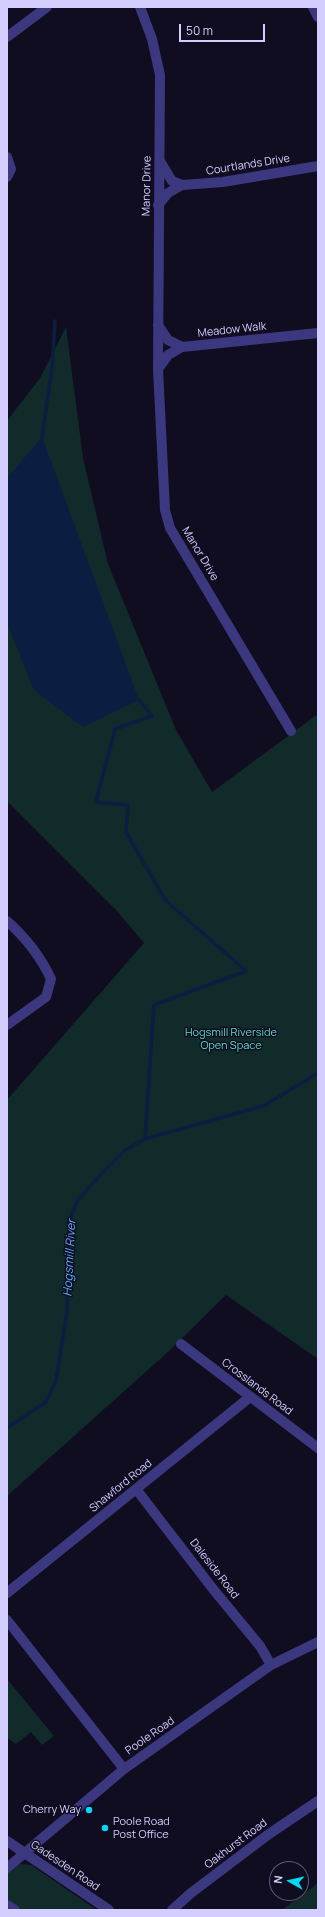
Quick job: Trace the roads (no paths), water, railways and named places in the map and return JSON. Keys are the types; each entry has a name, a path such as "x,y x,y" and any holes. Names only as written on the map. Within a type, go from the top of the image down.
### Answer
{"street":[{"path":"7,37 47,7"},
{"name":"Manor Drive","path":"140,7 152,38 160,75 158,369 165,510 170,528 291,731"},
{"path":"313,7 318,16"},
{"path":"7,157 11,169 7,177"},
{"path":"159,160 172,181 182,185"},
{"name":"Courtlands Drive","path":"158,205 168,193 182,185 222,182 318,166"},
{"path":"158,325 168,340 182,347"},
{"name":"Meadow Walk","path":"182,347 318,333"},
{"path":"158,369 168,355 182,347"},
{"path":"7,920 27,940 42,960 51,979 46,997 7,1025"},
{"name":"Crosslands Road","path":"181,1344 318,1448"},
{"name":"Shawford Road","path":"7,1593 250,1397"},
{"name":"Daleside Road","path":"136,1489 213,1589 260,1646 271,1665"},
{"path":"7,1620 124,1769"},
{"name":"Poole Road","path":"7,1868 124,1769 271,1665 318,1642"},
{"name":"Oakhurst Road","path":"172,1910 191,1893 318,1800"},
{"name":"Gadesden Road","path":"7,1841 109,1910"},
{"path":"7,1905 15,1910"}],"water":[{"path":"42,437 139,700 83,727 34,690 7,623 7,478"}],"waterway":[{"path":"42,437 52,368 55,321"},
{"path":"139,700 152,716 115,729 96,802 128,805 126,832 166,901 246,971 154,1005 145,1139"},
{"name":"Hogsmill River","path":"7,1428 46,1402 56,1381 67,1311 69,1221 77,1201 125,1150 145,1139 263,1106 318,1073"}],"place":[{"name":"Cherry Way","path":"89,1810"},
{"name":"Poole Road Post Office","path":"105,1828"}],"park label":[{"name":"Hogsmill Riverside Open Space","path":"231,1039"}]}
